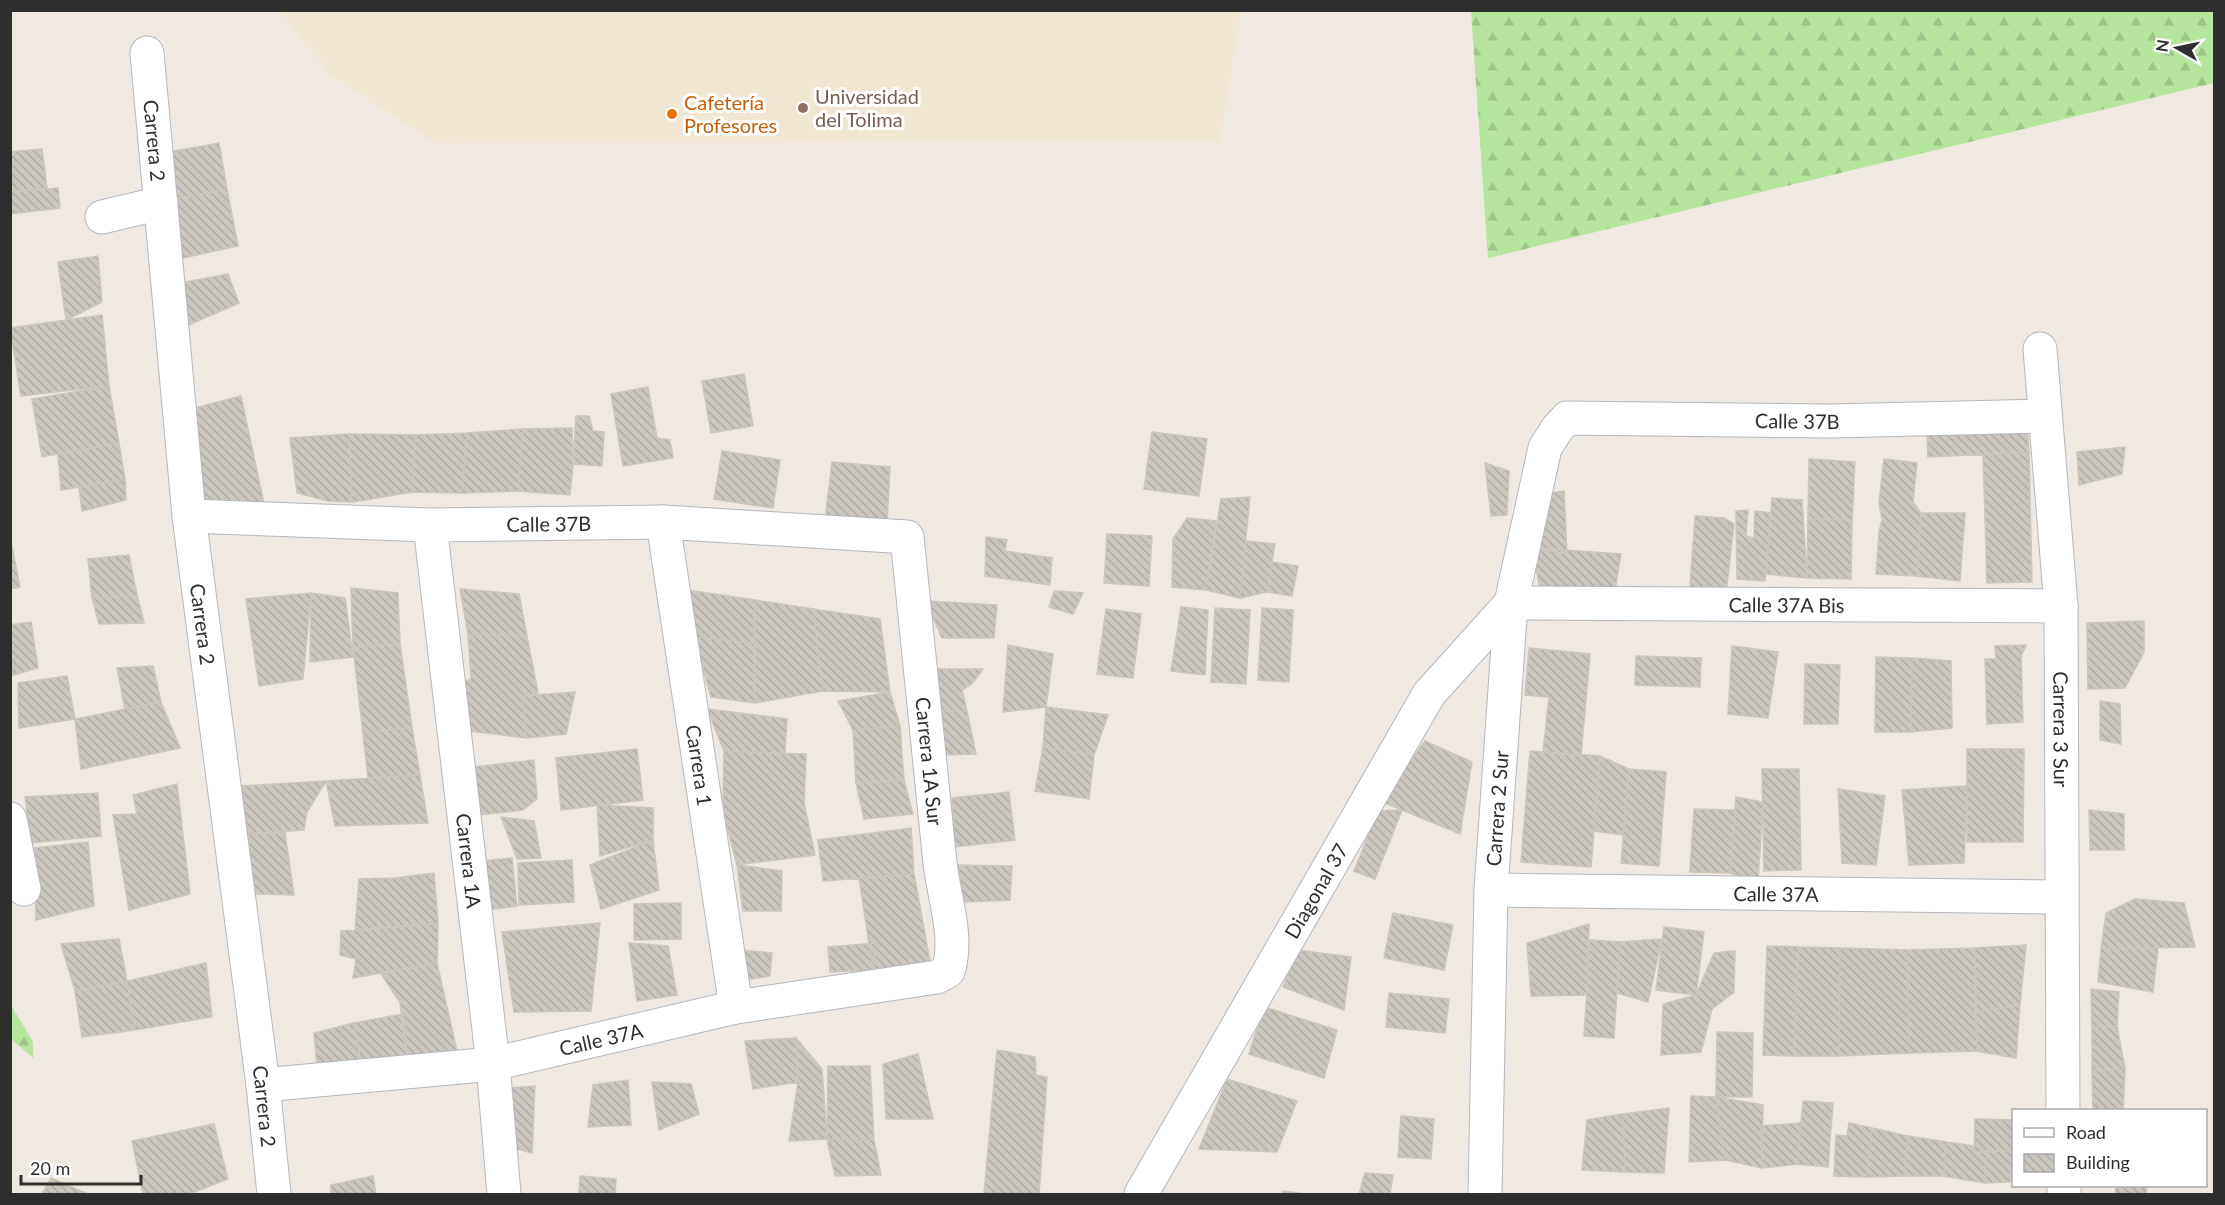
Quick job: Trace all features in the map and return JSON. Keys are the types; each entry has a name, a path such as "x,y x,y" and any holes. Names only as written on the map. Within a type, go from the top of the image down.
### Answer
{"street":[{"name":"Carrera 2","path":"147,53 189,516 263,1085 274,1194"},
{"path":"102,217 161,203"},
{"name":"Carrera 3 Sur","path":"2040,349 2061,606 2063,1109"},
{"name":"Calle 37B","path":"1557,429 1568,418 1833,421 2044,416"},
{"name":"Carrera 2 Sur","path":"1485,1194 1491,890 1511,603 1545,448 1557,429"},
{"name":"Calle 37B","path":"189,516 430,525 663,522 907,537"},
{"name":"Carrera 1","path":"663,522 736,1007"},
{"name":"Carrera 1A","path":"430,525 493,1064 504,1194"},
{"name":"Carrera 1A Sur","path":"907,537 941,873 953,956 948,971 937,977"},
{"name":"Calle 37A Bis","path":"1511,603 2061,606"},
{"name":"Diagonal 37","path":"1141,1194 1429,694 1511,603"},
{"path":"10,819 24,889"},
{"name":"Calle 37A","path":"1491,890 2061,897"},
{"name":"Calle 37A","path":"263,1085 493,1064 736,1007 937,977"}],"shaded area":[{"name":"Universidad del Tolima","path":"279,11 1241,11 1220,141 435,143 331,75"}],"green space":[{"path":"1471,11 2214,11 2214,83 1488,258"},
{"path":"11,1005 33,1042 33,1058 11,1039"}],"building":[{"path":"219,143 227,189 166,201 157,154"},
{"path":"42,149 47,188 10,192 10,152"},
{"path":"58,188 60,208 10,214 10,192"},
{"path":"227,189 238,246 178,259 166,201"},
{"path":"98,256 102,302 66,320 58,262"},
{"path":"228,274 239,303 175,331 169,285"},
{"path":"102,315 109,386 21,396 10,328"},
{"path":"744,374 753,426 711,433 702,381"},
{"path":"109,386 119,443 42,457 32,399"},
{"path":"648,387 657,438 670,440 673,458 623,466 611,394"},
{"path":"241,396 264,504 198,515 195,408"},
{"path":"576,416 589,416 593,431 604,432 602,466 573,464"},
{"path":"2027,423 2029,452 1928,457 1927,428"},
{"path":"572,428 573,464 570,495 518,491 523,429"},
{"path":"523,429 518,491 462,493 467,433"},
{"path":"1152,432 1207,439 1199,496 1144,489"},
{"path":"467,433 462,493 412,492 415,435"},
{"path":"349,434 352,502 328,501 297,493 290,438"},
{"path":"349,434 415,435 412,492 352,502"},
{"path":"119,443 125,479 61,490 58,454"},
{"path":"2125,447 2122,474 2079,485 2077,452"},
{"path":"722,451 780,460 773,508 714,499"},
{"path":"2029,452 2032,582 1987,583 1983,454"},
{"path":"1809,459 1855,462 1852,520 1808,519"},
{"path":"1884,459 1917,463 1913,502 1921,513 1917,576 1876,574 1882,520 1879,502"},
{"path":"832,462 890,467 887,523 825,520"},
{"path":"1485,463 1509,471 1507,515 1491,516"},
{"path":"125,479 126,500 82,511 79,487"},
{"path":"1564,491 1567,554 1533,548 1545,494"},
{"path":"1250,497 1240,598 1206,590 1221,499"},
{"path":"1772,498 1802,500 1807,578 1766,574"},
{"path":"1748,510 1746,536 1754,538 1755,511 1771,513 1765,581 1737,579 1736,511"},
{"path":"1921,513 1965,513 1960,581 1917,576"},
{"path":"1695,516 1724,518 1734,524 1726,594 1690,588"},
{"path":"1187,518 1216,521 1206,590 1172,587 1173,539"},
{"path":"1808,519 1852,520 1851,579 1807,578"},
{"path":"1107,534 1152,536 1149,586 1104,583"},
{"path":"986,537 1007,540 1005,551 1052,558 1050,585 985,576"},
{"path":"1246,541 1275,544 1267,592 1240,598"},
{"path":"12,547 20,587 10,589 10,548"},
{"path":"1533,548 1621,554 1615,590 1540,591"},
{"path":"129,555 137,595 92,598 88,559"},
{"path":"1272,562 1298,566 1292,596 1267,592"},
{"path":"351,588 398,593 400,644 353,647"},
{"path":"460,589 519,594 527,636 468,634"},
{"path":"680,589 755,600 754,643 694,637"},
{"path":"1054,591 1083,593 1073,614 1049,607"},
{"path":"311,593 345,598 353,657 310,662"},
{"path":"311,593 303,679 259,686 246,599"},
{"path":"137,595 144,623 99,624 92,598"},
{"path":"755,600 813,609 823,691 755,703"},
{"path":"926,601 997,605 994,638 942,638"},
{"path":"1181,607 1208,610 1205,675 1171,671"},
{"path":"1215,608 1250,610 1246,684 1211,682"},
{"path":"1262,608 1293,610 1289,682 1258,680"},
{"path":"813,609 880,619 890,692 823,691"},
{"path":"1106,609 1141,614 1133,678 1097,674"},
{"path":"2144,621 2144,652 2125,688 2088,689 2087,623"},
{"path":"31,622 38,668 10,676 10,625"},
{"path":"468,634 527,636 538,693 522,696 526,738 463,730 453,687 471,679"},
{"path":"694,637 754,643 755,703 711,697"},
{"path":"400,644 412,727 363,734 353,647"},
{"path":"1008,645 1053,654 1046,707 1003,712"},
{"path":"2026,645 2021,657 2023,722 1987,724 1985,659 1996,659 1995,646"},
{"path":"1732,646 1778,652 1768,718 1728,714"},
{"path":"1529,648 1590,654 1581,756 1543,752 1549,697 1525,695"},
{"path":"1636,656 1701,658 1700,687 1635,685"},
{"path":"1876,657 1912,658 1911,732 1875,732"},
{"path":"1912,658 1951,661 1952,728 1911,732"},
{"path":"1805,664 1840,665 1838,724 1804,724"},
{"path":"153,666 161,702 125,709 117,668"},
{"path":"927,669 983,669 973,683 962,690 967,711 935,710"},
{"path":"67,676 75,719 19,728 18,683"},
{"path":"575,692 566,734 526,738 522,696"},
{"path":"890,692 900,726 853,730 838,701"},
{"path":"2100,701 2120,704 2121,744 2100,740"},
{"path":"161,702 180,748 81,769 75,719"},
{"path":"1046,707 1108,715 1094,755 1043,747"},
{"path":"707,709 787,719 785,754 724,751"},
{"path":"935,710 967,711 976,754 944,755"},
{"path":"900,726 904,780 856,783 853,730"},
{"path":"412,727 420,775 368,778 363,734"},
{"path":"1425,741 1472,762 1460,834 1380,801"},
{"path":"1043,747 1094,755 1089,799 1035,791"},
{"path":"637,749 643,800 561,810 556,758"},
{"path":"1967,749 2024,749 2023,842 1967,842"},
{"path":"724,751 806,754 804,803 815,855 737,865 723,812"},
{"path":"1530,751 1600,756 1591,867 1521,862"},
{"path":"1600,756 1629,769 1623,835 1594,831"},
{"path":"534,760 537,799 523,810 479,815 474,767"},
{"path":"1629,769 1666,772 1659,866 1621,863"},
{"path":"1762,769 1799,769 1801,870 1764,871"},
{"path":"420,775 428,823 335,826 326,781"},
{"path":"904,780 913,814 864,819 856,783"},
{"path":"326,781 307,812 304,830 246,834 241,786"},
{"path":"177,784 190,894 129,910 113,815 137,814 133,795"},
{"path":"1967,786 1964,863 1909,865 1902,790"},
{"path":"1838,789 1885,796 1876,865 1842,863"},
{"path":"1009,792 1015,840 955,847 952,798"},
{"path":"98,793 101,836 31,843 25,797"},
{"path":"1736,797 1763,802 1758,882 1730,873"},
{"path":"597,805 653,808 653,840 600,856"},
{"path":"1694,809 1735,810 1730,873 1690,872"},
{"path":"1402,810 1375,879 1354,871 1378,811"},
{"path":"2089,810 2124,814 2124,850 2090,850"},
{"path":"501,817 534,821 541,858 517,859"},
{"path":"911,828 914,874 823,881 818,840"},
{"path":"285,833 294,895 254,894 246,834"},
{"path":"653,840 659,890 601,909 590,865"},
{"path":"88,842 94,906 36,920 35,848"},
{"path":"512,858 517,906 478,911 473,862"},
{"path":"572,860 574,902 519,905 518,863"},
{"path":"737,865 782,871 781,911 743,911"},
{"path":"958,865 1012,866 1010,900 963,902"},
{"path":"434,873 438,923 355,931 359,879 395,878"},
{"path":"914,874 930,961 873,970 859,878"},
{"path":"2135,899 2184,903 2195,947 2101,949 2106,913"},
{"path":"681,903 681,939 634,940 634,904"},
{"path":"1393,913 1453,925 1444,970 1384,958"},
{"path":"438,923 437,963 353,978 356,959 340,955 341,931"},
{"path":"600,923 591,1011 514,1012 502,932"},
{"path":"1589,924 1587,995 1531,996 1527,943"},
{"path":"1664,927 1704,932 1696,995 1656,990"},
{"path":"119,939 127,981 75,991 61,944"},
{"path":"1662,939 1648,1002 1617,993 1620,942"},
{"path":"1590,940 1620,942 1614,1038 1584,1036"},
{"path":"629,943 668,946 677,995 637,1001"},
{"path":"876,943 873,970 830,972 828,947"},
{"path":"2026,945 2020,1005 1975,1012 1975,948"},
{"path":"1767,946 1798,947 1794,1056 1763,1055"},
{"path":"1798,947 1840,948 1839,1056 1794,1056"},
{"path":"1840,948 1907,950 1909,1053 1839,1056"},
{"path":"1975,948 1977,1051 1909,1053 1907,950"},
{"path":"2158,948 2153,992 2098,982 2101,949"},
{"path":"740,950 772,953 770,976 745,980"},
{"path":"1296,950 1351,957 1344,1010 1283,987"},
{"path":"1735,951 1734,992 1712,1009 1701,1052 1661,1055 1663,1004 1696,995 1714,953"},
{"path":"206,963 212,1017 135,1030 127,981"},
{"path":"437,963 457,1051 408,1072 400,1002 381,974"},
{"path":"127,981 135,1030 82,1037 75,991"},
{"path":"2091,989 2119,992 2117,1026 2092,1027"},
{"path":"1389,993 1449,999 1445,1033 1386,1027"},
{"path":"2020,1005 2016,1058 1977,1051 1975,1012"},
{"path":"1264,1007 1337,1030 1324,1078 1249,1054"},
{"path":"403,1014 408,1072 363,1075 354,1023"},
{"path":"354,1023 363,1075 318,1076 314,1033"},
{"path":"2117,1026 2125,1069 2092,1070 2092,1027"},
{"path":"1717,1032 1753,1033 1752,1097 1716,1097"},
{"path":"796,1038 822,1069 827,1139 789,1141 798,1082"},
{"path":"796,1038 798,1082 753,1089 745,1041"},
{"path":"997,1050 1035,1057 1036,1075 1047,1077 1039,1194 984,1194"},
{"path":"918,1054 933,1119 886,1119 883,1064"},
{"path":"828,1066 870,1066 874,1140 827,1139"},
{"path":"2125,1069 2123,1109 2093,1109 2092,1070"},
{"path":"1227,1079 1297,1101 1277,1152 1199,1149"},
{"path":"628,1080 631,1125 588,1127 593,1085"},
{"path":"652,1082 691,1084 699,1114 659,1130"},
{"path":"535,1086 532,1153 501,1145 511,1088"},
{"path":"1691,1096 1716,1097 1725,1160 1689,1162"},
{"path":"1716,1097 1763,1105 1762,1168 1725,1160"},
{"path":"1803,1101 1833,1103 1828,1167 1797,1164"},
{"path":"1669,1108 1664,1173 1625,1172 1623,1114"},
{"path":"1623,1114 1625,1172 1582,1170 1587,1120"},
{"path":"1401,1116 1434,1119 1431,1159 1398,1157"},
{"path":"1975,1119 2012,1120 2012,1150 1974,1153"},
{"path":"1801,1123 1797,1164 1762,1168 1761,1126"},
{"path":"1849,1123 1872,1128 1867,1177 1834,1176 1836,1135 1847,1136"},
{"path":"214,1124 228,1179 189,1194 143,1194 132,1141"},
{"path":"1872,1128 1908,1136 1904,1176 1867,1177"},
{"path":"1908,1136 1946,1142 1944,1176 1904,1176"},
{"path":"827,1139 874,1140 881,1175 835,1176"},
{"path":"1946,1142 1974,1146 1974,1153 1986,1151 1985,1183 1944,1176"},
{"path":"2012,1150 2010,1182 1985,1183 1986,1151"},
{"path":"1365,1173 1393,1175 1390,1194 1359,1194"},
{"path":"373,1176 376,1194 331,1194 331,1185"},
{"path":"580,1176 616,1179 615,1194 579,1194"},
{"path":"51,1178 88,1194 42,1194"},
{"path":"2116,1187 2147,1187 2146,1194 2115,1194"},
{"path":"1283,1191 1306,1194 1282,1194"}],"place":[{"name":"Universidad del Tolima","path":"803,108"},
{"name":"Cafetería Profesores","path":"672,114"}]}
